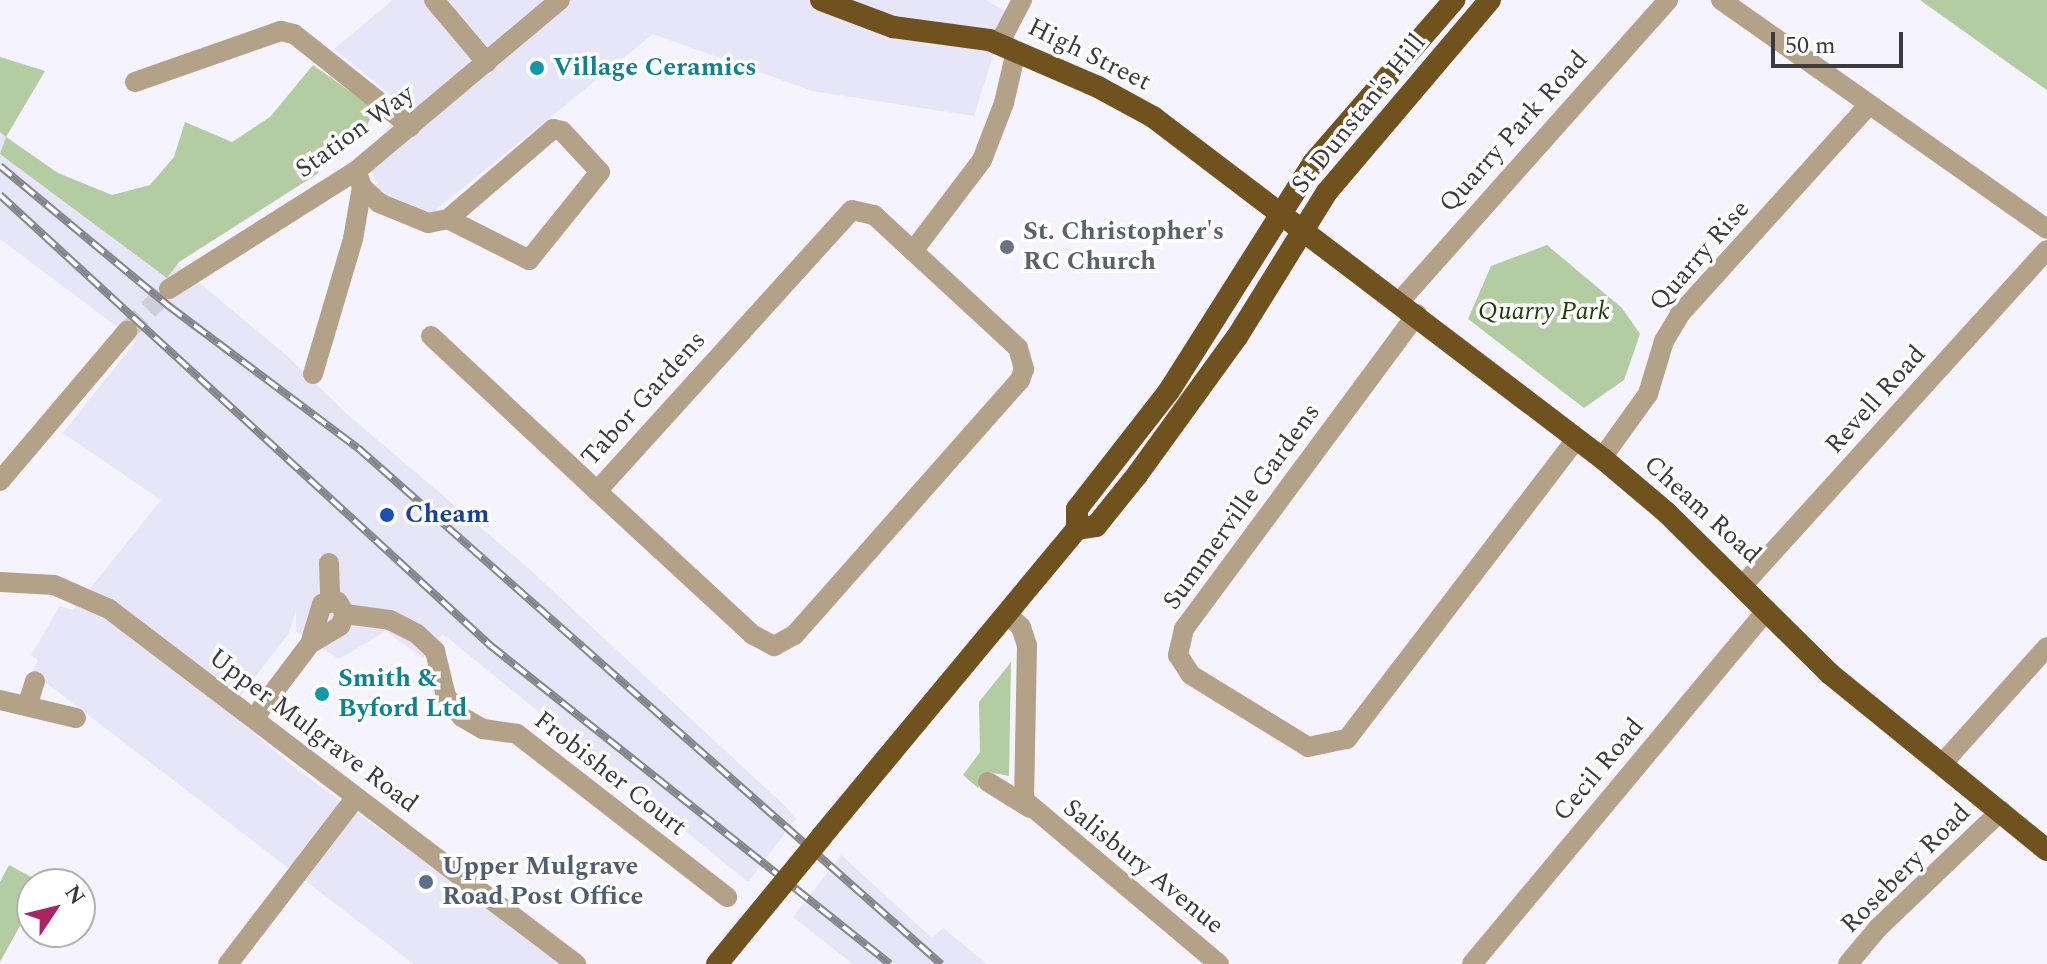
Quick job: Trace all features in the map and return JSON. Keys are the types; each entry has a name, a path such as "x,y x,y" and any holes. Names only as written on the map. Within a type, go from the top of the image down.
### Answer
{"highway":[{"name":"High Street","path":"821,0 893,27 1007,47 1153,117 1278,212 1304,228"},
{"name":"St Dunstan's Hill","path":"1454,0 1313,163 1278,212 1169,391 1077,509 1077,529 1096,526 1183,415 1304,228 1411,89 1490,0"},
{"name":"Cheam Road","path":"1304,228 1407,316 1602,458 1743,585 1829,673 2047,850"},
{"path":"717,964 1077,529"}],"street":[{"path":"434,0 487,63"},
{"name":"Station Way","path":"169,289 359,179 411,127 560,0"},
{"path":"913,251 982,160 1004,103 1007,47 1022,0"},
{"name":"Quarry Park Road","path":"1407,316 1668,0"},
{"path":"1721,0 2047,229"},
{"path":"135,82 281,31 294,34 411,127"},
{"name":"Quarry Rise","path":"1602,458 1648,394 1664,341 1680,314 1868,106"},
{"path":"359,179 379,203 428,223 448,219 553,129 562,131 600,172 529,260 448,219"},
{"path":"313,374 353,239 359,179"},
{"name":"Tabor Gardens","path":"852,210 874,215 1018,348 1024,369 1020,380 794,635 774,646 753,635 597,491 843,216 852,210"},
{"name":"Revell Road","path":"1743,585 2047,250"},
{"name":"Summerville Gardens","path":"1407,316 1181,634 1181,662 1210,687 1308,747 1347,739 1576,439"},
{"path":"1,478 127,331"},
{"path":"431,336 597,491"},
{"path":"254,718 310,644 317,612 347,610 329,563"},
{"name":"Upper Mulgrave Road","path":"0,582 54,585 98,602 576,964"},
{"name":"Frobisher Court","path":"347,610 404,625 435,651 446,696 473,726 517,734 727,897"},
{"name":"Cecil Road","path":"1472,964 1767,610"},
{"name":"Salisbury Avenue","path":"1007,614 1021,627 1027,645 1022,785 1033,811"},
{"path":"1942,764 2047,647"},
{"path":"27,706 35,681"},
{"path":"0,700 76,718"},
{"name":"Salisbury Avenue","path":"988,782 1033,811 1219,964"},
{"path":"228,964 356,797"},
{"name":"Rosebery Road","path":"1848,964 1878,928 2001,811"}],"shaded area":[{"path":"393,0 986,0 1007,12 974,116 812,91 653,34 427,217 379,189 366,156 404,106 334,49"},
{"path":"0,132 174,262 286,355 348,415 526,566 786,807 796,819 748,882 443,634 423,658 386,631 339,659 296,631 296,611 289,633 228,712 294,767 565,964 414,964 32,672 38,660 31,655 60,606 73,610 161,500 63,433 136,341 0,239"},
{"path":"841,855 932,938 943,928 987,964 853,964 793,917"}],"green space":[{"path":"1920,0 2047,0 2047,90 2028,77"},
{"path":"0,57 45,71 6,137 0,132"},
{"path":"313,65 375,109 364,132 342,138 317,174 179,262 167,278 0,154 6,137 58,173 112,195 150,185 174,157 185,122 232,142 270,117"},
{"name":"Quarry Park","path":"1547,245 1622,308 1640,334 1624,380 1584,408 1468,319 1491,266"},
{"path":"1011,662 1009,776 989,772 978,788 963,775 980,752 979,702"},
{"path":"9,865 16,869 16,933 0,962 0,882"}],"tunnel":[{"path":"127,331 169,289"}],"railway":[{"path":"0,166 170,307 358,448 941,964"},
{"path":"0,195 491,646 890,964"}],"place":[{"name":"Village Ceramics","path":"537,68"},
{"name":"St. Christopher's RC Church","path":"1007,247"},
{"name":"Cheam","path":"387,515"},
{"name":"Smith & Byford Ltd","path":"322,694"},
{"name":"Upper Mulgrave Road Post Office","path":"426,882"}]}
